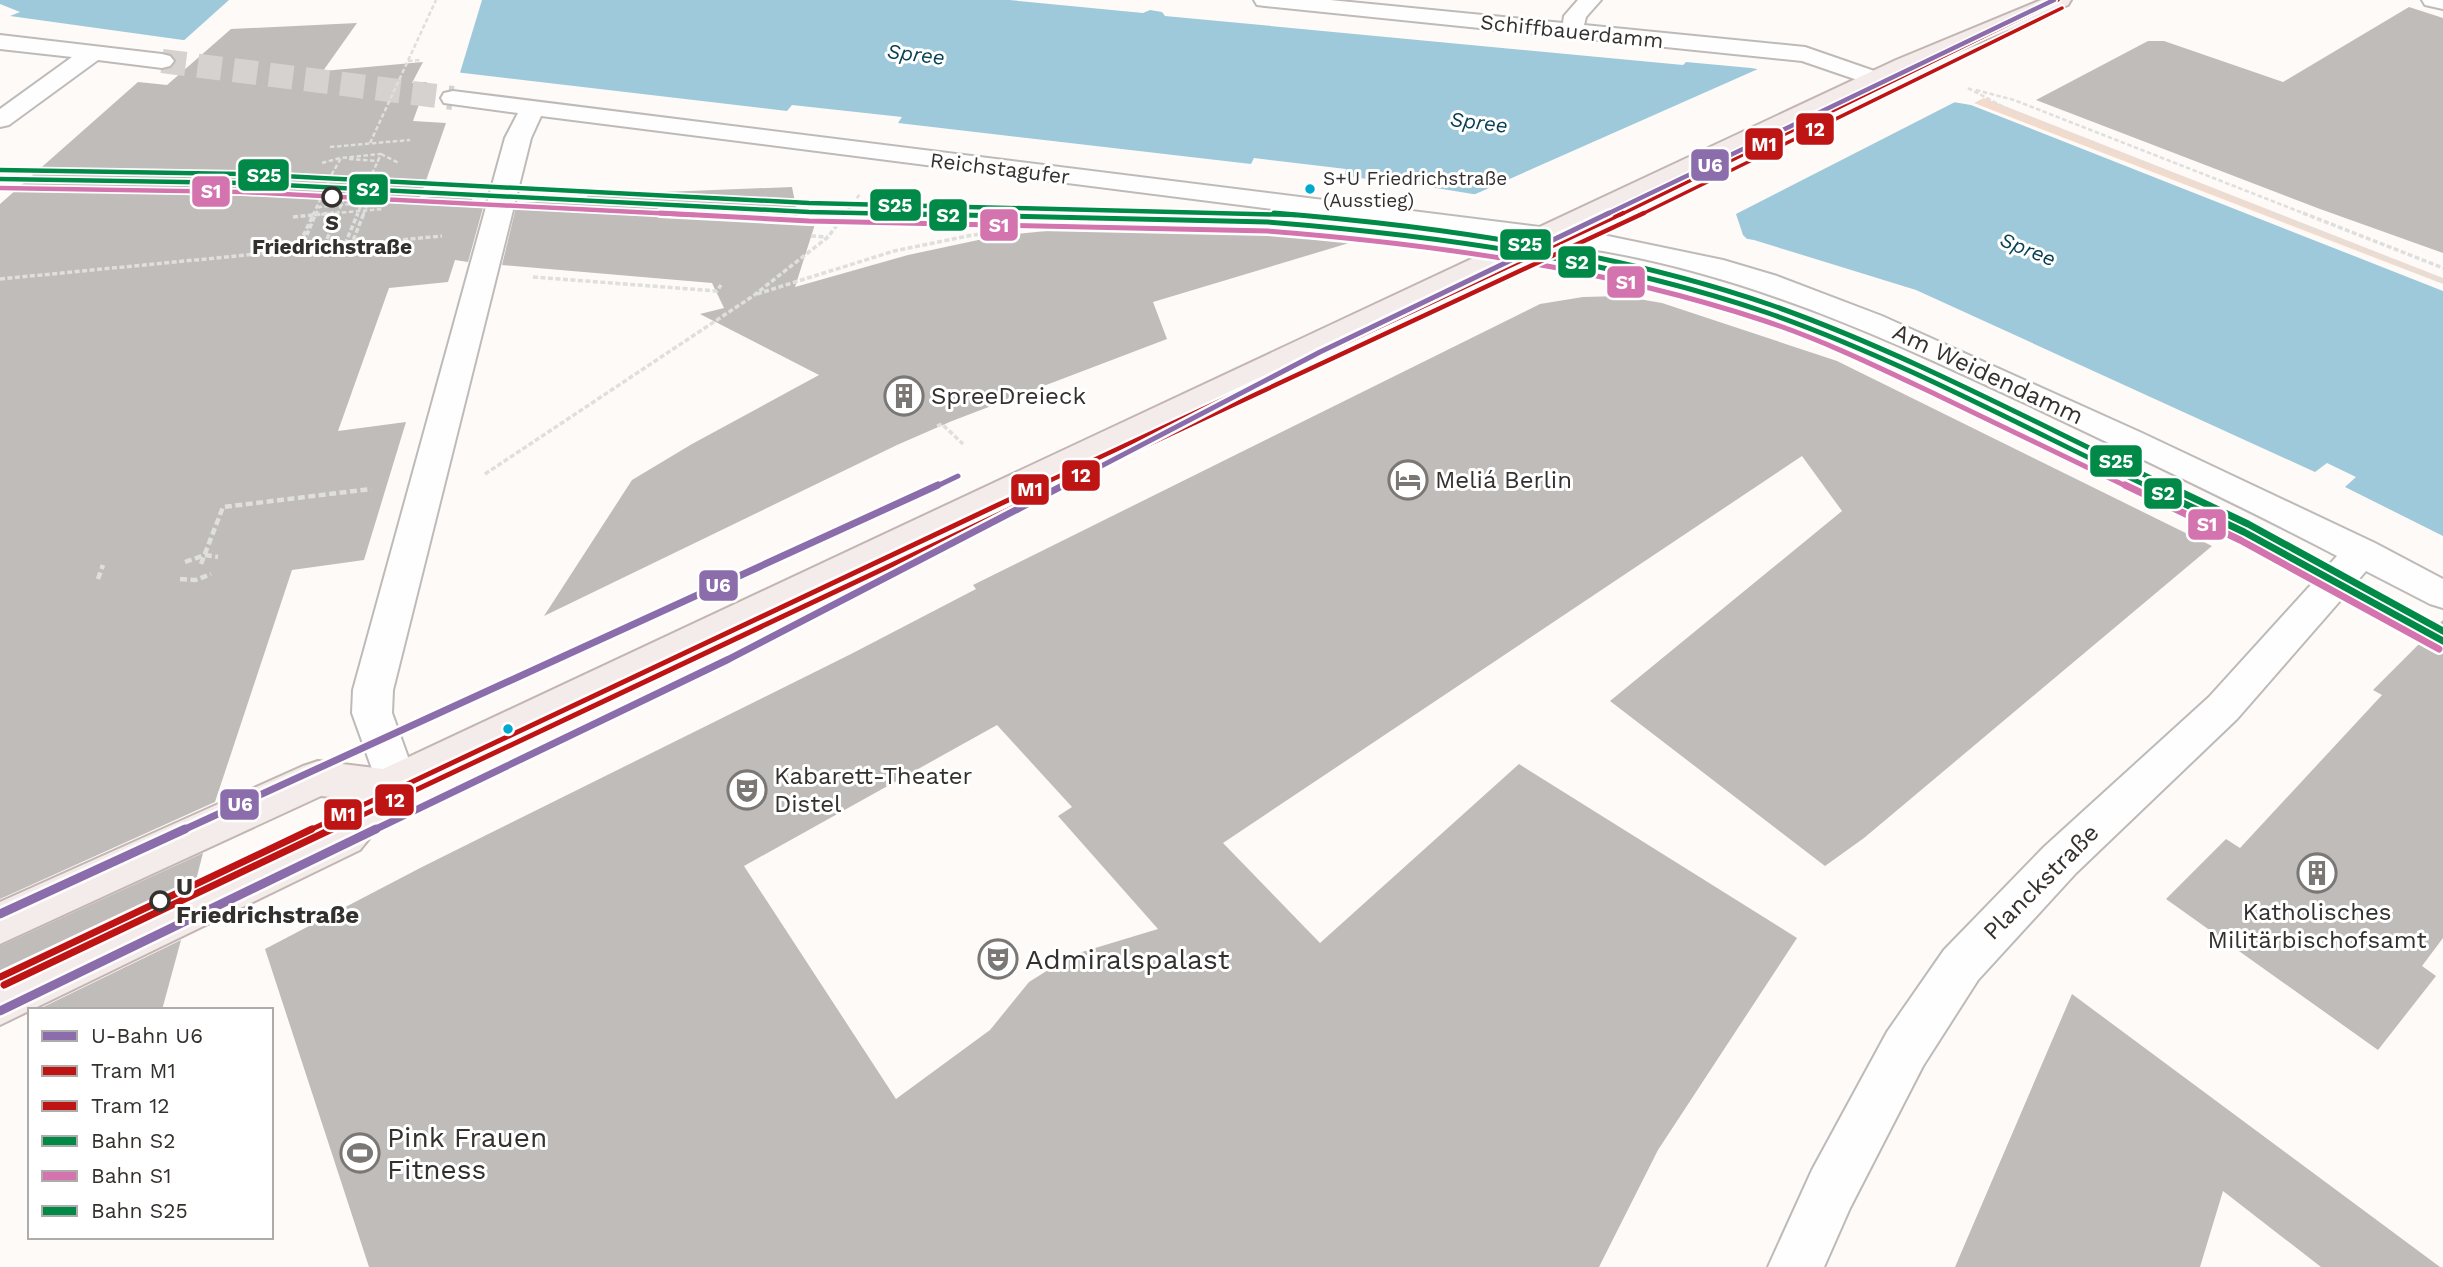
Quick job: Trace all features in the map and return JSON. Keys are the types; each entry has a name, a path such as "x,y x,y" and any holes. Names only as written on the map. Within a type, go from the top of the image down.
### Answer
{"main road":[{"path":"1905,65 2019,0"},
{"path":"0,1003 344,837 391,785 1905,65 2060,0"},
{"path":"0,924 318,778 391,785"}],"street":[{"name":"Schiffbauerdamm","path":"1265,0 1805,54 1874,80"},
{"path":"1572,31 1575,16 1590,0"},
{"path":"2433,0 2443,3"},
{"path":"0,42 162,61"},
{"path":"0,120 93,53"},
{"name":"Reichstagufer","path":"453,98 1561,229"},
{"path":"391,785 372,713 373,690 518,138 532,109"},
{"name":"Am Weidendamm","path":"1561,229 1669,254 1853,312 2178,461 2443,595"},
{"name":"Planckstraße","path":"1796,1267 1830,1189 1905,1049 1961,965 2060,860 2223,708 2361,552"}],"path":[{"path":"370,144 436,0"},
{"path":"407,61 421,60"},
{"path":"2443,268 2014,100 1968,88 2015,113 2443,281"},
{"path":"330,147 410,140"},
{"path":"367,185 381,154"},
{"path":"322,163 381,154 399,163"},
{"path":"343,159 379,161"},
{"path":"324,189 343,159"},
{"path":"328,180 297,249 352,243 379,176"},
{"path":"483,475 753,296 828,237 866,186"},
{"path":"327,239 347,192"},
{"path":"301,249 319,207 362,203 345,245"},
{"path":"345,212 348,206"},
{"path":"329,214 331,208"},
{"path":"293,217 383,209"},
{"path":"753,296 894,251 1039,227 1044,221"},
{"path":"0,279 438,236"},
{"path":"811,236 828,237"},
{"path":"529,277 717,291 721,285"},
{"path":"937,426 943,424 963,444"},
{"path":"201,564 223,507 380,488"},
{"path":"186,562 205,555 218,558"},
{"path":"98,579 103,565"},
{"path":"180,579 196,580 211,573"}],"shaded area":[{"path":"1984,98 2443,278 2443,284 1974,103"}],"water":[{"name":"Spree","path":"0,0 1009,0 1143,13 1150,10 1162,12 1165,16 1683,65 1686,62 1751,68 1971,105 2443,291 2443,536 2345,487 2356,477 2327,463 2315,472 1916,290 1754,240 1424,186 1344,176 1346,169 1254,158 1251,164 898,123 902,117 792,105 787,111 183,40 10,16 20,12 0,4"}],"pier":[{"path":"229,0 482,0 459,76 181,43"},
{"path":"1758,65 1957,101 1736,214 1743,235 1751,243 1465,196 1471,196 1758,69 1753,67"}],"building":[{"path":"2409,7 2443,18 2443,253 2036,100 2148,41 2164,41 2283,82"},
{"path":"357,23 323,71 423,62 412,83 427,82 413,121 446,123 420,198 474,192 471,205 484,204 468,262 455,260 448,282 389,288 338,431 406,422 364,560 292,570 215,802 0,899 0,204 138,82 167,85 231,29"},
{"name":"SpreeDreieck","path":"792,187 799,222 816,221 795,287 908,255 997,236 1057,230 1172,226 1348,234 1349,243 1153,302 1167,339 952,421 897,445 544,616 632,480 819,375 700,314 724,308 712,283 502,265 517,203 585,200 588,195"},
{"path":"1621,296 1662,303 1837,361 2212,546 1864,838 1825,866 1610,701 1842,511 1802,456 1223,843 1320,943 1519,764 1797,938 1658,1150 1599,1267 369,1267 265,949 422,867 851,654 976,589 973,585 1540,304 1583,297","holes":["997,725 1072,807 1058,816 1158,929 1072,955 1029,982 990,1030 896,1099 744,866"]},
{"name":"Katholisches Militärbischofsamt","path":"2443,620 2443,938 2422,966 2436,976 2378,1050 2166,899 2226,839 2240,848 2382,695 2373,690"},
{"path":"203,853 195,884 0,976 0,946"},
{"path":"181,940 163,1008 41,1008"},
{"path":"2072,994 2440,1267 2321,1267 2223,1191 2200,1267 1955,1267"}],"tunnel":[{"path":"162,61 453,98"}],"metro line":[{"name":"U6","path":"0,1011 729,659 1320,352 2054,0"},
{"name":"U6","path":"0,914 958,476"}],"tram line":[{"name":"M1","path":"0,977 990,508 1571,239 2058,0"},
{"name":"12","path":"4,985 994,516 1575,247 2062,8"}],"rail line":[{"name":"S25","path":"0,170 242,174 809,203 1269,213 1333,218 1565,250 1671,274 1770,305 1853,336 2248,524 2443,631"},
{"name":"S2","path":"0,179 242,183 809,212 1268,222 1332,227 1564,259 1669,283 1767,313 1849,344 2244,532 2443,641"},
{"name":"S1","path":"0,188 242,192 809,221 1268,231 1331,236 1562,268 1667,291 1764,321 1846,352 2240,540 2439,649"}],"place":[{"name":"S+U Friedrichstraße (Ausstieg)","path":"1310,189"},
{"name":"S Friedrichstraße","path":"332,197"},
{"name":"SpreeDreieck","path":"904,396"},
{"name":"Meliá Berlin","path":"1408,480"},
{"name":"Kabarett-Theater Distel","path":"747,790"},
{"name":"Katholisches Militärbischofsamt","path":"2317,873"},
{"name":"U Friedrichstraße","path":"160,901"},
{"name":"Admiralspalast","path":"998,959"},
{"name":"Pink Frauen Fitness","path":"360,1153"}]}
